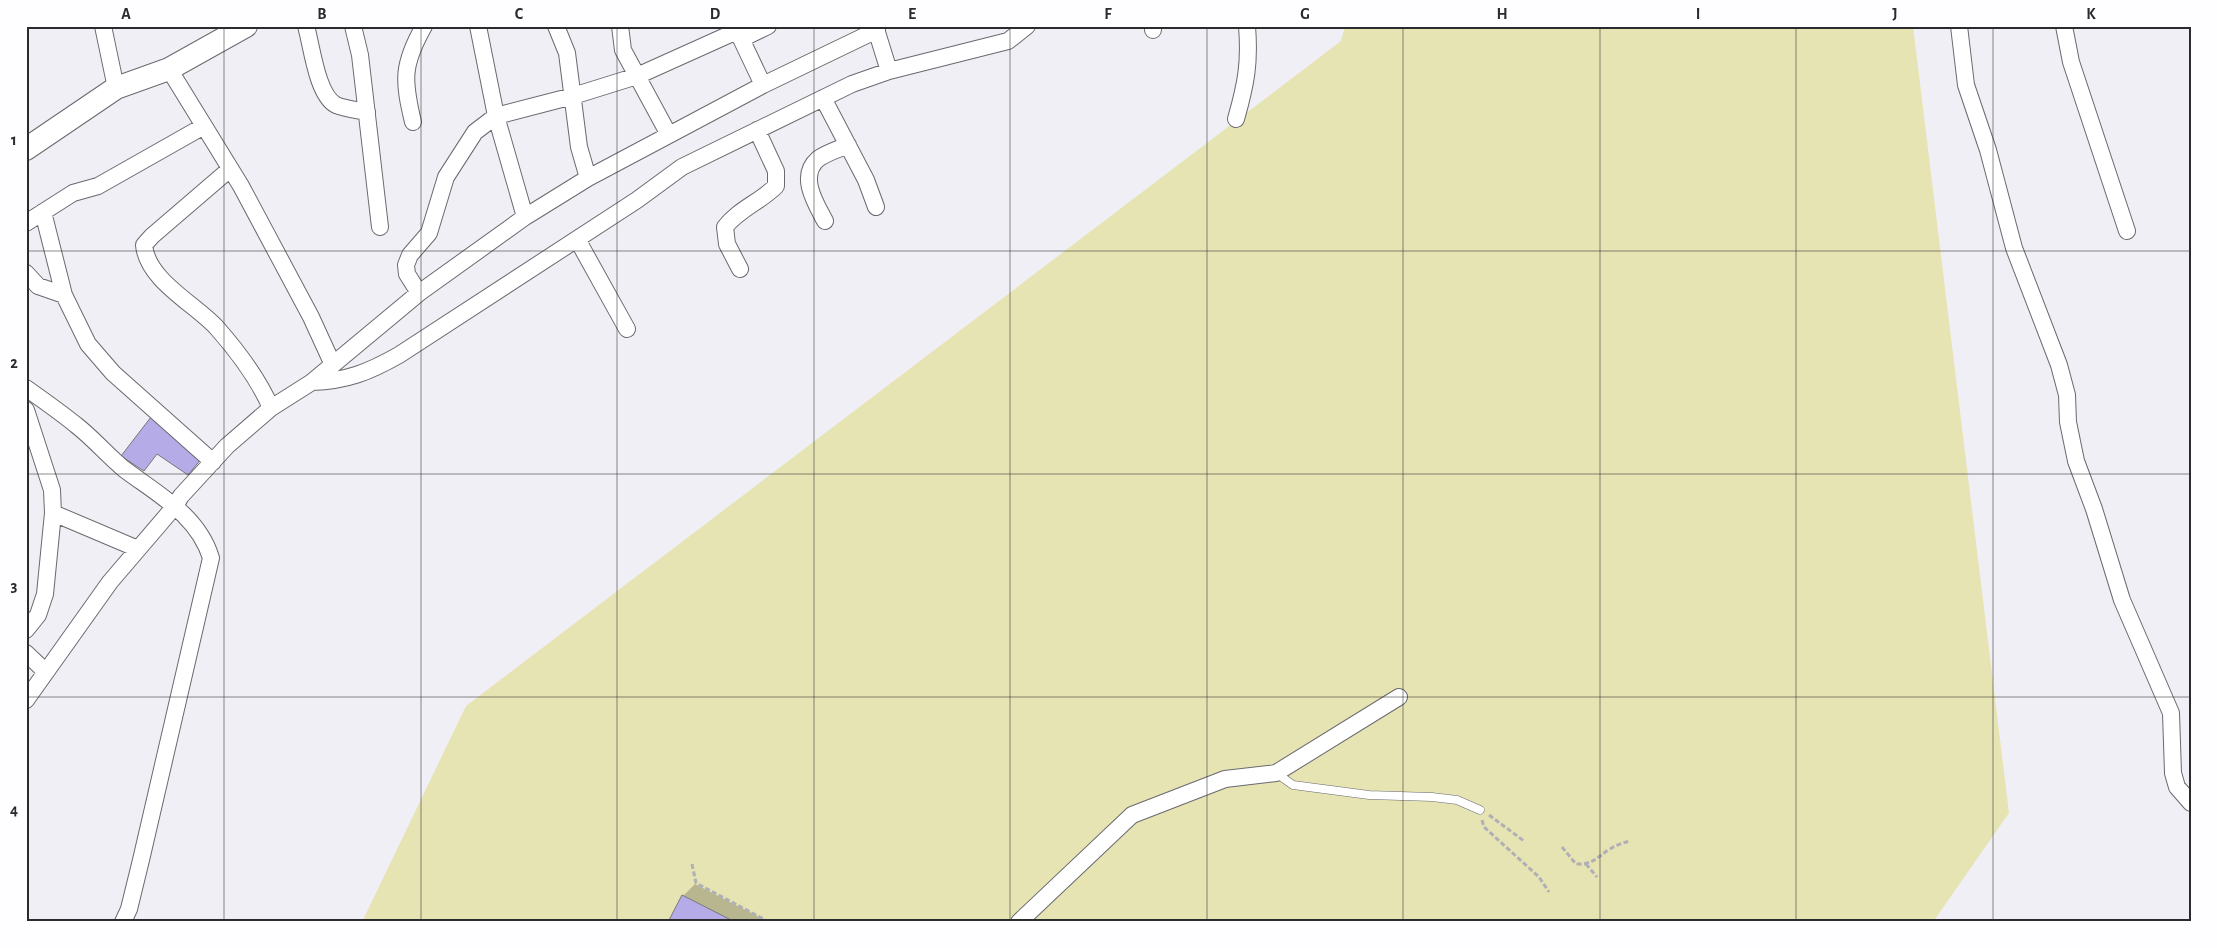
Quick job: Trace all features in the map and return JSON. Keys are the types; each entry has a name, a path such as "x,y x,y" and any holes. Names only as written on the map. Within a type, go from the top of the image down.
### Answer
{"street":[{"path":"103,26 116,88"},
{"path":"26,150 116,88 169,69 246,26"},
{"path":"306,26 320,84 326,96 336,105 367,112"},
{"path":"353,26 360,56 380,227"},
{"path":"413,122 405,90 406,70 414,42 424,26"},
{"path":"478,26 496,116 525,217"},
{"path":"556,26 567,53 579,147 588,178"},
{"path":"620,26 623,50 669,135"},
{"path":"419,293 406,274 406,265 410,255 429,233 446,177 476,132 496,116 573,96 637,76 738,32 768,26"},
{"path":"312,382 346,379 373,370 399,355 637,200 682,167 852,84 889,71 1008,41 1027,26"},
{"path":"1236,119 1247,80 1249,48 1247,26"},
{"path":"1959,26 1966,85 1988,150 2014,248 2059,365 2067,395 2068,422 2076,461 2094,509 2122,600 2171,713 2172,773 2177,788 2191,803"},
{"path":"2064,26 2072,62 2127,231"},
{"path":"26,700 110,582 175,506 181,496 212,462 271,408 312,382 419,293 525,217 588,178 763,85 876,28 889,71"},
{"path":"738,32 763,85"},
{"path":"169,69 230,169 311,317 332,365"},
{"path":"823,98 866,180 876,207"},
{"path":"26,223 73,193 98,186 204,126"},
{"path":"740,270 727,244 725,227 734,215 768,195 776,186 776,171 757,130"},
{"path":"825,221 812,196 809,184 811,170 818,159 848,145"},
{"path":"230,169 152,236 144,246 145,254 148,263 162,278 216,327 259,381 271,408"},
{"path":"43,212 64,295 88,344 113,374 212,462"},
{"path":"577,239 627,329"},
{"path":"26,273 38,286 64,295"},
{"path":"26,388 76,425 123,468 175,506 200,533 211,558 141,860 129,909 123,922"},
{"path":"26,410 52,490 53,513 45,594 38,615 26,630"},
{"path":"53,513 138,549"},
{"path":"26,653 46,672"},
{"path":"1019,922 1132,814 1225,779 1276,772 1399,697"}],"lane":[{"path":"1276,772 1293,786 1369,795 1432,797 1457,800 1480,810"}],"path":[{"path":"1480,810 1500,822 1524,841"},
{"path":"1480,810 1484,827 1539,877 1549,892"},
{"path":"1562,848 1576,864 1586,864 1596,861 1610,849 1630,841"},
{"path":"692,864 696,883 769,922"},
{"path":"1586,864 1597,878"}],"shaded area":[{"path":"1345,26 1913,26 2009,813 1933,922 362,922 466,706 1341,41"}],"building":[{"path":"151,417 201,459 188,475 157,454 144,471 121,456"},
{"path":"682,895 735,922 668,922"}]}
